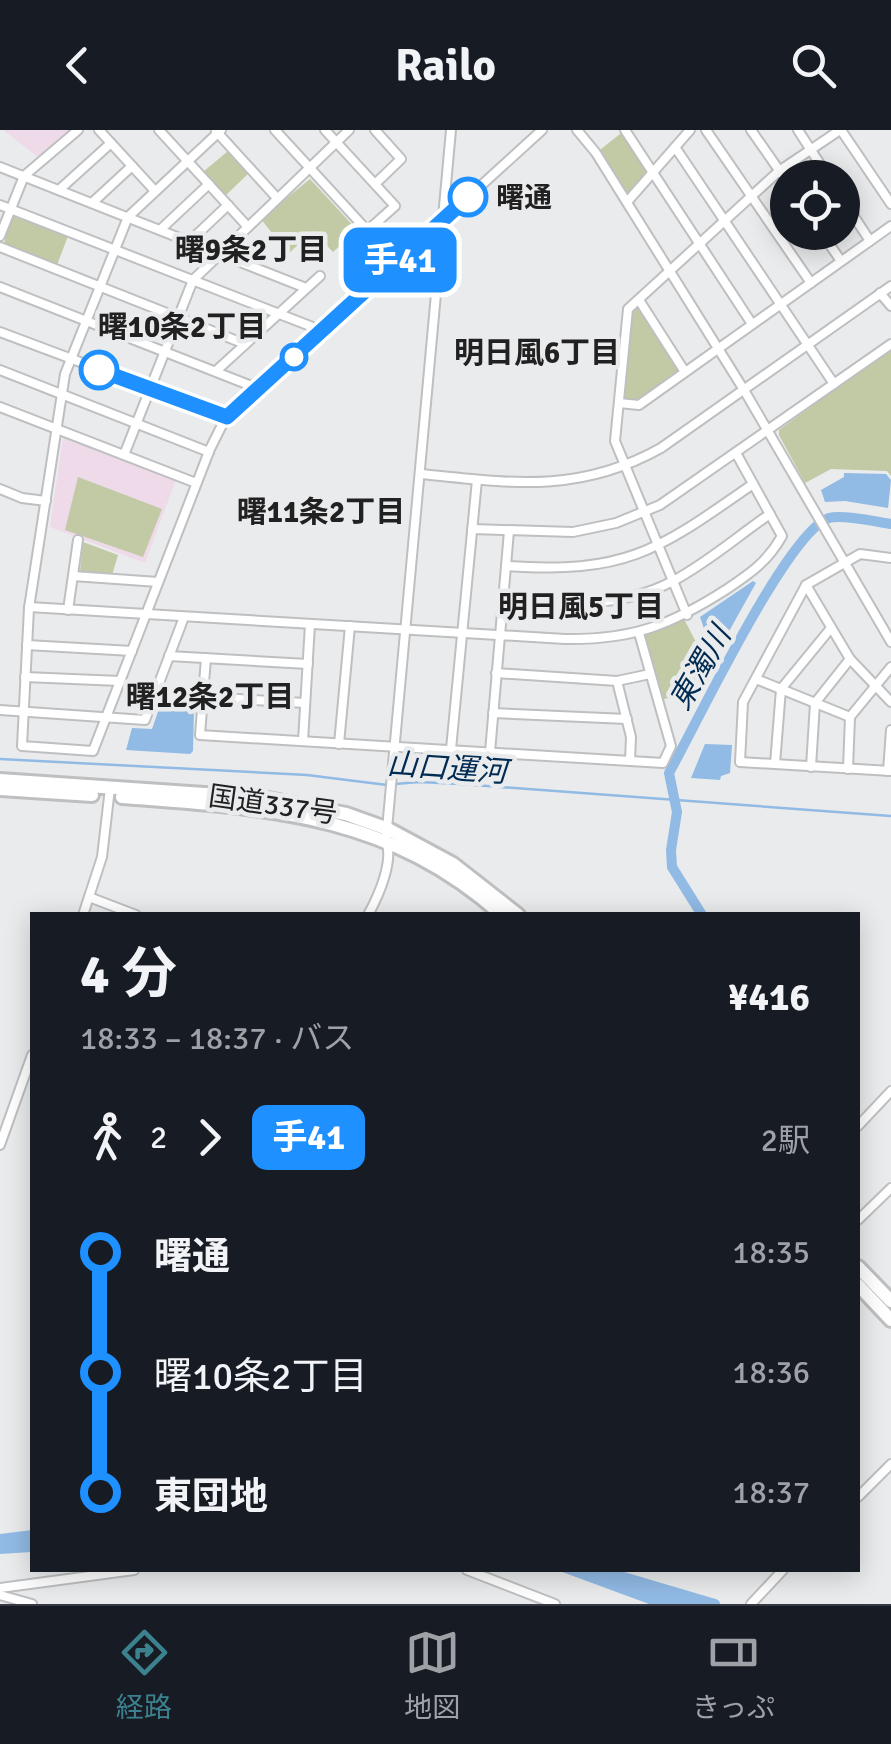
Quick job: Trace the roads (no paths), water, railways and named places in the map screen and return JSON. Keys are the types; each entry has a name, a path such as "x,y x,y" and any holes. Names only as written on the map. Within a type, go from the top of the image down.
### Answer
{"highway":[{"name":"国道337号","path":"0,780 110,792"},
{"name":"国道337号","path":"0,789 263,798 312,805 454,864 514,912"},
{"name":"国道337号","path":"387,834 449,873 498,912"},
{"path":"860,1269 891,1301"},
{"path":"860,1286 891,1320"}],"street":[{"path":"0,236 24,176 78,130"},
{"path":"100,130 155,191"},
{"path":"158,130 248,226"},
{"path":"275,130 397,263"},
{"path":"325,130 395,206 368,231"},
{"path":"124,455 194,280 349,130"},
{"path":"374,130 401,159 375,184"},
{"path":"370,912 378,897 390,849 387,834 451,130"},
{"path":"277,198 218,131 128,217 71,359 62,396 29,608 22,746 93,751 208,452 226,418 542,130"},
{"path":"577,130 596,152 744,390 891,642"},
{"path":"625,130 752,324"},
{"path":"627,202 690,130"},
{"path":"706,130 811,283"},
{"path":"751,130 772,160"},
{"path":"798,130 817,160"},
{"path":"796,160 841,130 891,204"},
{"path":"59,190 111,143"},
{"path":"675,148 834,384"},
{"path":"92,203 132,166"},
{"path":"0,167 306,288"},
{"path":"687,614 615,441 628,309 770,180"},
{"path":"160,230 209,184"},
{"path":"0,204 322,331"},
{"path":"190,242 228,205"},
{"path":"860,225 870,240"},
{"path":"618,403 638,405 891,226"},
{"path":"0,246 245,344"},
{"path":"833,250 841,262"},
{"path":"216,371 320,276"},
{"path":"421,474 560,483 626,466 661,448 891,286"},
{"path":"0,287 259,389"},
{"path":"880,293 891,306"},
{"path":"639,300 685,372"},
{"path":"0,332 226,418"},
{"path":"472,529 574,532 606,526 644,512 682,492 891,344"},
{"path":"0,370 208,452"},
{"path":"0,407 196,483"},
{"path":"29,608 500,635 604,639 639,632 687,614 769,559 782,536 736,453"},
{"path":"451,749 476,480"},
{"path":"506,566 599,566 659,546 753,484"},
{"path":"0,489 22,498 46,501"},
{"path":"502,600 562,605 606,601 673,581 770,514"},
{"path":"490,752 509,531"},
{"path":"68,610 78,540"},
{"path":"891,558 860,554 806,586 743,702 740,762 889,771 891,730"},
{"path":"73,576 158,582"},
{"path":"806,586 850,659 891,702"},
{"path":"0,710 145,720 184,617"},
{"path":"303,741 310,624"},
{"path":"339,744 350,626"},
{"path":"775,764 781,689 831,628"},
{"path":"206,658 200,735 663,763 671,746 639,632"},
{"path":"27,644 132,651"},
{"path":"169,656 308,664"},
{"path":"811,767 815,703 850,659"},
{"path":"848,769 850,717 891,667"},
{"path":"496,673 617,681 650,674"},
{"path":"25,677 120,681"},
{"path":"756,679 850,717"},
{"path":"617,681 631,737 630,761"},
{"path":"203,697 305,703"},
{"path":"493,713 626,718"},
{"path":"83,912 102,857 110,792"},
{"path":"88,897 128,912"},
{"path":"0,1145 30,1061"},
{"path":"860,1124 891,1091"},
{"path":"860,1214 891,1188"},
{"path":"860,1495 891,1464"},
{"path":"0,1588 119,1572"},
{"path":"472,1572 556,1604"},
{"path":"750,1604 781,1572"},
{"path":"0,1596 32,1604"}],"water":[{"path":"844,473 886,474 891,480 888,508 825,502 821,490 844,477"},
{"path":"753,581 756,583 714,658 700,617"},
{"path":"160,706 194,708 190,754 126,750 132,728 152,729"},
{"path":"705,744 732,745 730,773 720,780 691,778"},
{"path":"30,1530 30,1552 0,1554 0,1534"},
{"path":"562,1572 607,1572 698,1604 649,1604"}],"waterway":[{"name":"東濁川","path":"700,912 672,867 677,812 669,773 767,593 811,531 835,517 891,524"},
{"name":"山口運河","path":"0,759 307,775 387,785"},
{"name":"山口運河","path":"395,784 461,784 891,816"},
{"path":"607,1572 715,1604"}],"place":[{"name":"曙通","path":"468,197"}],"district":[{"name":"曙9条2丁目","path":"251,250"},
{"name":"曙10条2丁目","path":"182,327"},
{"name":"明日風6丁目","path":"537,353"},
{"name":"曙11条2丁目","path":"321,512"},
{"name":"明日風5丁目","path":"581,607"},
{"name":"曙12条2丁目","path":"210,697"}]}
